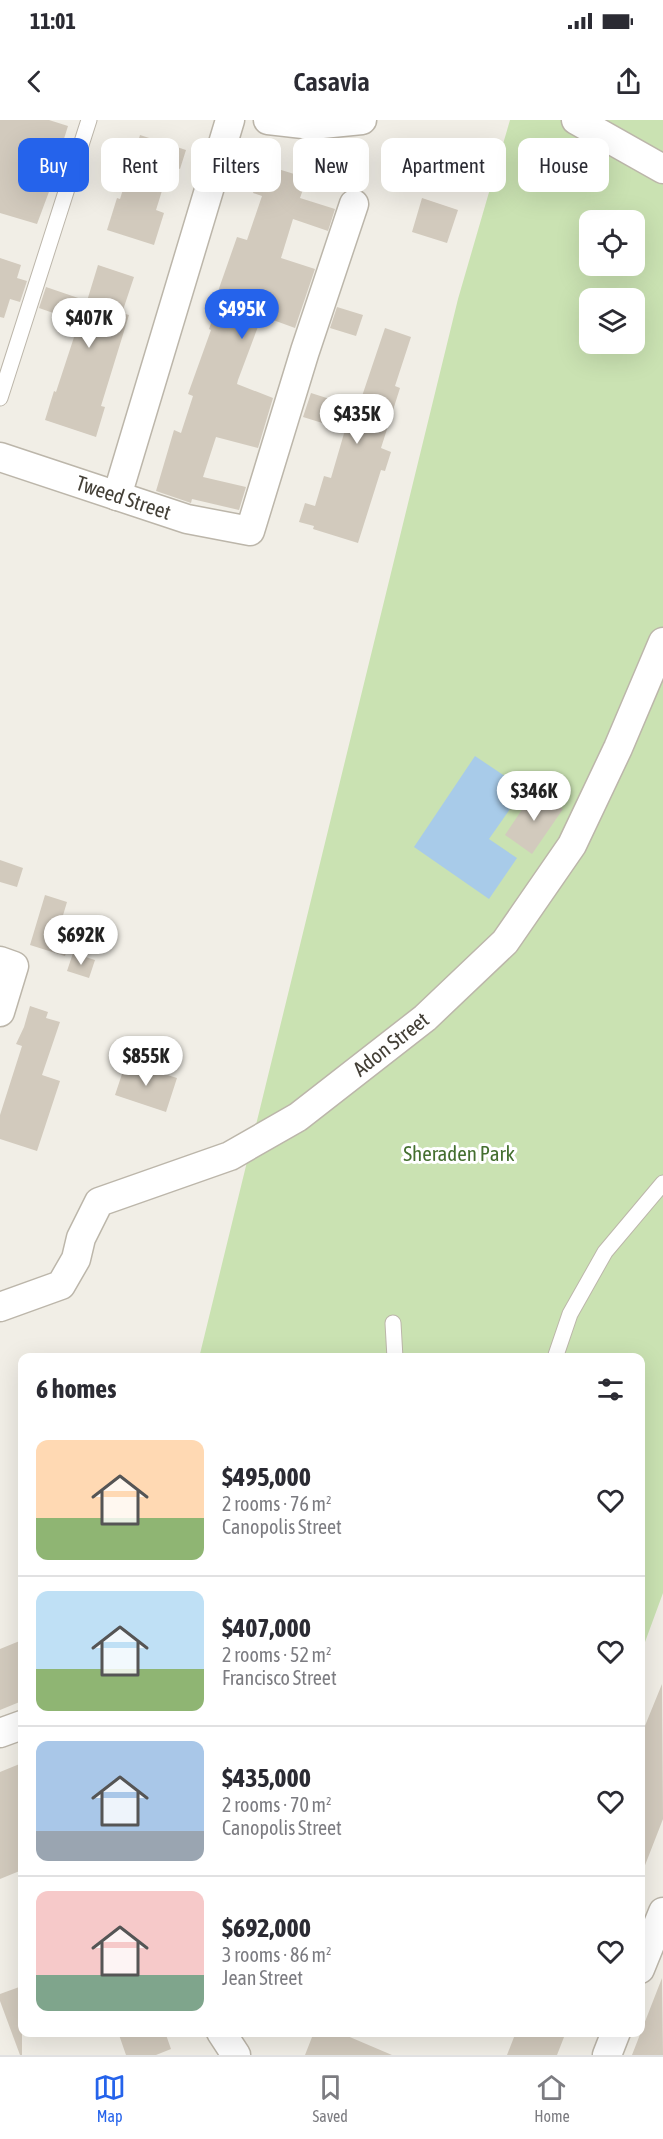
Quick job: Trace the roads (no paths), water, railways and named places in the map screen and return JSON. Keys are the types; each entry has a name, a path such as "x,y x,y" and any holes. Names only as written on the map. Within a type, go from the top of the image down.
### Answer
{"street":[{"path":"117,496 230,120"},
{"path":"268,120 312,125 362,120"},
{"path":"576,120 663,169"},
{"name":"Tweed Street","path":"0,457 187,519 250,531 305,351 354,204"},
{"name":"Adon Street","path":"0,1307 61,1285 76,1259 81,1238 99,1202 230,1156 298,1117 425,1018 505,942 572,845 618,748 663,642"},
{"path":"0,1012 7,963"},
{"path":"0,1733 18,1726"},
{"path":"647,1966 663,1912"},
{"path":"224,2037 236,2055"},
{"path":"607,2055 614,2037"}],"lane":[{"path":"0,398 89,120"},
{"path":"557,1353 570,1314 605,1252 663,1183"},
{"path":"393,1323 394,1353"}],"water":[{"path":"475,756 524,789 489,839 517,858 489,899 414,847"}],"park label":[{"name":"Sheraden Park","path":"459,1154"}]}
